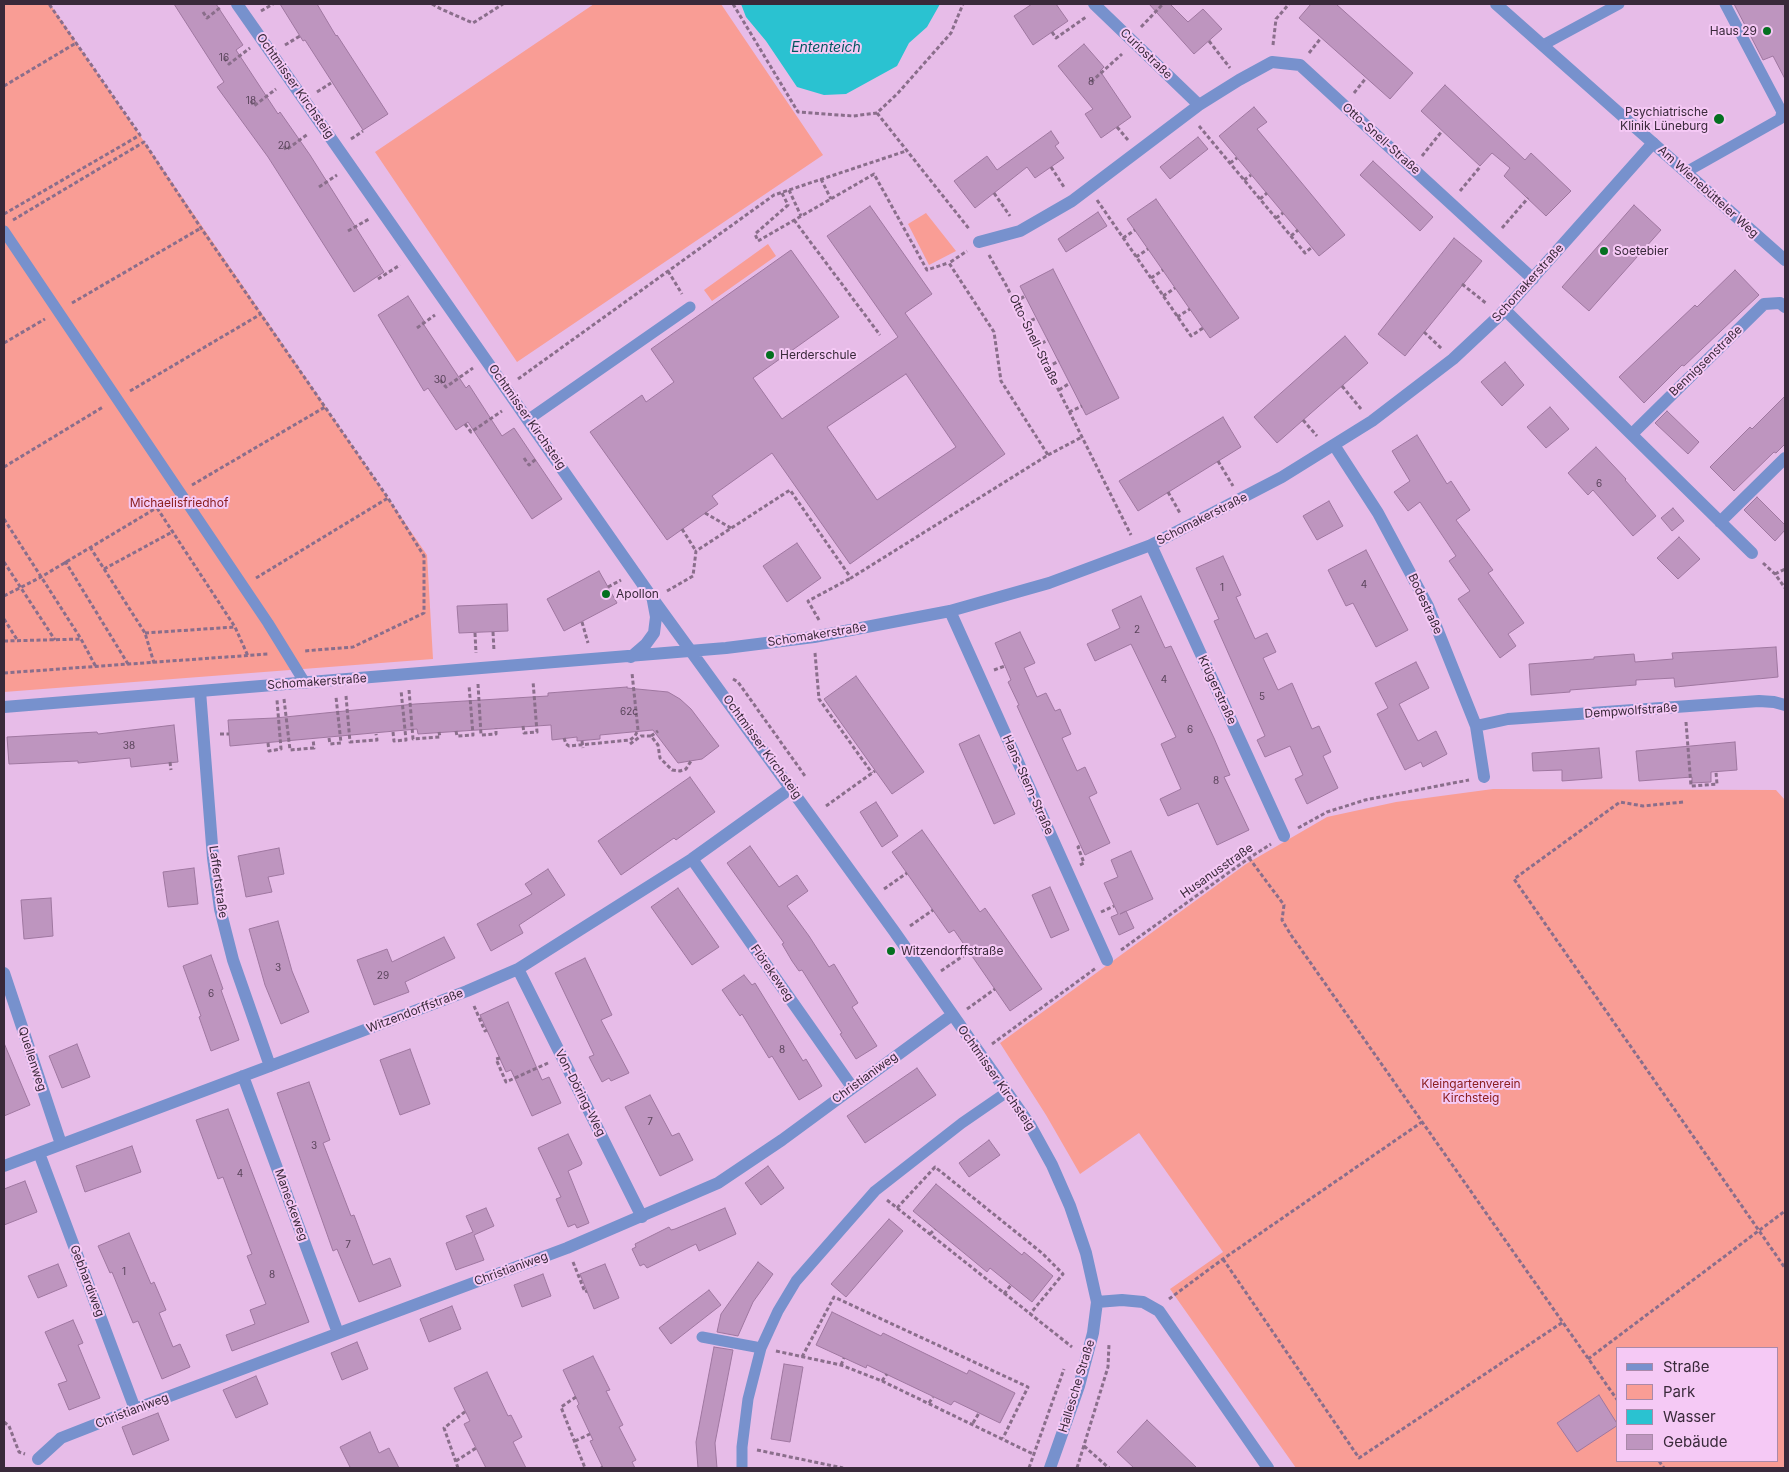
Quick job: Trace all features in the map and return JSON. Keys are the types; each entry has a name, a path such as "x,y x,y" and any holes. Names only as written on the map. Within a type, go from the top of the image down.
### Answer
{"street":[{"name":"Ochtmisser Kirchsteig","path":"237,4 653,598 791,788 1030,1125 1070,1206 1086,1252 1096,1302"},
{"name":"Am Wienebütteler Weg","path":"1496,4 1785,260"},
{"name":"Curiostraße","path":"1096,6 1199,105"},
{"path":"979,242 1020,231 1072,201 1199,105 1272,62"},
{"name":"Otto-Snell-Straße","path":"1272,62 1300,65 1533,278"},
{"name":"Schomakerstraße","path":"4,707 693,652 814,637 950,611 1049,583 1145,547 1188,526 1282,477 1372,421 1453,359 1503,312 1653,143"},
{"name":"Bennigsenstraße","path":"1632,434 1764,304 1780,303 1785,306"},
{"path":"1503,312 1632,434 1752,553"},
{"name":"Bodestraße","path":"1334,445 1378,513 1428,606 1476,726 1484,777"},
{"path":"1720,522 1785,458"},
{"name":"Krügerstraße","path":"1145,547 1284,836"},
{"path":"631,657 646,644 654,633 656,617 653,598"},
{"name":"Hans-Stern-Straße","path":"950,611 1107,960"},
{"name":"Laffertstraße","path":"200,691 213,858 220,908 233,960 270,1066"},
{"name":"Dempwolfstraße","path":"1476,726 1508,719 1759,701 1785,705"},
{"name":"Witzendorffstraße","path":"4,1166 467,991 518,969 692,859 791,788"},
{"name":"Flörekeweg","path":"692,859 852,1087"},
{"name":"Von-Döring-Weg","path":"518,969 642,1217"},
{"name":"Quellenweg","path":"4,973 61,1144"},
{"name":"Christianiweg","path":"38,1459 61,1438 567,1248 718,1183 782,1140 952,1015"},
{"name":"Maneckeweg","path":"243,1076 338,1333"},
{"name":"Gebhardiweg","path":"39,1153 135,1409"},
{"path":"1096,1302 1122,1300 1143,1302 1159,1311 1268,1468"},
{"name":"Hallesche Straße","path":"1050,1468 1079,1386 1093,1333 1096,1302"}],"lane":[{"path":"1543,45 1619,4"},
{"path":"1686,172 1780,119 1782,112 1725,4"},
{"path":"4,231 179,493 244,586 305,683"},
{"path":"529,419 688,304"},
{"path":"742,1468 742,1447 748,1398 761,1348 778,1311 796,1281 876,1191 954,1129 1006,1092"},
{"path":"702,1337 761,1348"}],"path":[{"path":"4,214 140,135 49,4"},
{"path":"203,12 206,18 224,4"},
{"path":"432,4 473,23 503,4"},
{"path":"733,4 798,112 853,116 877,113 898,93 951,33 962,4"},
{"path":"1091,82 1132,41 1163,4"},
{"path":"1272,62 1276,19 1289,4"},
{"path":"1052,32 1056,38 1096,6"},
{"path":"224,58 229,64 263,40"},
{"path":"1209,41 1239,80"},
{"path":"4,86 76,43"},
{"path":"251,101 254,106 290,79"},
{"name":"Otto-Snell-Straße","path":"877,113 993,261 1082,437 1145,547"},
{"path":"1188,113 1305,253 1312,247"},
{"path":"284,146 286,150 322,124"},
{"path":"1412,168 1442,131"},
{"path":"12,220 144,142 201,228 388,498 244,586"},
{"path":"506,387 774,195 906,151"},
{"path":"1230,163 1237,158"},
{"path":"1051,167 1072,201"},
{"path":"1450,203 1480,167"},
{"path":"782,193 788,206 754,234 758,241 874,174 927,270 948,263 979,242"},
{"path":"1244,180 1251,175"},
{"path":"821,179 831,199"},
{"path":"1089,189 1191,336 1203,328"},
{"path":"789,190 801,216"},
{"path":"994,193 1020,231"},
{"path":"1260,199 1267,193"},
{"path":"1491,240 1528,198"},
{"path":"348,231 383,211"},
{"path":"1276,218 1283,213"},
{"path":"794,220 880,335"},
{"path":"4,343 201,228"},
{"path":"1123,238 1135,230"},
{"path":"1291,236 1298,230"},
{"path":"1136,257 1148,249"},
{"path":"378,279 414,256"},
{"path":"948,263 994,332 1002,380 1048,455"},
{"path":"1151,278 1163,270"},
{"path":"668,271 688,304"},
{"path":"1462,284 1503,312"},
{"path":"1163,296 1175,288"},
{"path":"1014,302 1025,296"},
{"path":"1178,317 1190,309"},
{"path":"1026,324 1036,318"},
{"path":"1424,332 1453,359"},
{"path":"1036,346 1048,340"},
{"path":"440,380 446,387 486,359"},
{"path":"1047,367 1059,361"},
{"path":"1059,390 1070,383"},
{"path":"1342,386 1372,421"},
{"path":"465,424 471,432 516,401"},
{"path":"1069,412 1082,406"},
{"path":"4,596 41,577 158,508 179,493 325,408"},
{"path":"808,601 851,578 1048,455 1082,437"},
{"path":"1218,461 1241,499"},
{"path":"696,551 790,490 851,578"},
{"path":"1168,492 1188,526"},
{"path":"803,509 809,506"},
{"path":"158,508 236,627 248,656"},
{"path":"705,513 731,528"},
{"path":"4,519 81,638 96,668"},
{"path":"653,598 693,576 696,551 682,529"},
{"path":"104,569 174,531"},
{"path":"90,547 145,633 154,663"},
{"path":"1752,553 1775,574 1785,588"},
{"path":"66,561 128,664"},
{"path":"4,562 55,640"},
{"path":"1775,574 1785,569"},
{"path":"608,587 623,579"},
{"path":"4,619 18,641"},
{"path":"145,633 236,627"},
{"path":"4,641 81,638"},
{"path":"631,657 638,730 641,736"},
{"path":"816,659 819,699 874,772 826,806"},
{"path":"523,726 524,733 537,732 532,665"},
{"path":"473,670 481,735 496,734 496,728"},
{"path":"456,731 456,736 473,735 473,670"},
{"path":"393,732 394,741 406,740 404,675"},
{"path":"404,675 413,740 440,738 439,732"},
{"path":"340,680 350,742 376,740 376,734"},
{"path":"330,738 330,744 341,743 340,680"},
{"path":"738,682 796,764"},
{"path":"279,685 290,750 314,748 313,739"},
{"path":"268,743 269,751 281,749 279,685"},
{"path":"1685,707 1691,786 1716,784 1716,772"},
{"path":"564,738 569,746 630,740 638,730"},
{"path":"630,744 641,736 651,736 658,730"},
{"path":"651,736 658,745 660,758 672,770 680,771 686,769 690,761"},
{"path":"658,745 662,742"},
{"path":"170,762 171,770"},
{"name":"Husanusstraße","path":"991,1045 1249,858 1327,812 1365,800 1484,777"},
{"path":"1683,802 1643,806 1620,802 1514,879 1785,1268"},
{"path":"1249,858 1284,905 1282,920 1291,936 1616,1398"},
{"path":"884,889 907,873"},
{"path":"910,926 933,910"},
{"path":"941,972 969,952"},
{"path":"967,1008 995,989"},
{"path":"467,991 485,1031 487,1030"},
{"path":"500,1058 496,1059 506,1082 562,1057"},
{"path":"1159,1311 1172,1296 1223,1258 1422,1122"},
{"path":"897,1208 935,1167 1035,1246 1063,1274 1030,1314"},
{"path":"876,1191 1072,1348 1074,1341"},
{"path":"1588,1359 1785,1210"},
{"path":"930,1234 935,1229"},
{"path":"567,1248 585,1292 587,1291"},
{"path":"1223,1258 1359,1458 1563,1322"},
{"path":"967,1264 971,1259"},
{"path":"1004,1294 1011,1285"},
{"path":"802,1357 834,1297 1028,1387 1002,1438"},
{"path":"1076,1468 1108,1367 1109,1341"},
{"path":"761,1348 840,1365 882,1381 1033,1454"},
{"path":"840,1365 844,1358"},
{"path":"1029,1468 1066,1366"},
{"path":"882,1381 887,1374"},
{"path":"929,1403 933,1396"},
{"path":"576,1397 562,1407 585,1468"},
{"path":"458,1468 444,1428 466,1411"},
{"path":"973,1424 979,1413"},
{"path":"4,1422 9,1426 19,1452 38,1459"},
{"path":"575,1441 590,1434"},
{"path":"1084,1446 1109,1468"},
{"path":"742,1447 843,1468"},
{"path":"456,1461 476,1448"}],"green space":[{"name":"Michaelisfriedhof","path":"4,4 50,4 427,555 433,659 4,692"},
{"path":"594,4 721,4 823,155 517,362 375,152"},
{"path":"926,213 956,251 929,265 908,224"},
{"path":"768,244 776,256 712,301 704,290"},
{"name":"Kleingartenverein Kirchsteig","path":"1493,789 1776,790 1785,800 1785,1468 1296,1468 1170,1289 1223,1252 1139,1133 1080,1174 1046,1115 1000,1043 1246,864 1327,817 1396,802"}],"water":[{"name":"Ententeich","path":"741,4 940,4 927,27 909,43 897,66 846,94 824,95 797,87 766,41 746,17"}],"building":[{"path":"174,4 216,4 243,45 236,50 278,114 280,112 310,155 384,272 354,292 268,157 217,87 224,82"},
{"path":"280,4 317,4 388,114 363,130"},
{"path":"1032,4 1056,4 1068,21 1033,45 1014,16"},
{"path":"1149,4 1170,4 1188,22 1203,9 1222,29 1194,54"},
{"path":"1311,4 1336,4 1413,73 1390,99 1299,18"},
{"name":"Haus 29","path":"1734,4 1785,4 1785,79 1773,56 1763,60"},
{"path":"1084,44 1104,67 1100,71 1131,117 1101,138 1085,114 1093,109 1058,66"},
{"path":"1445,85 1525,160 1531,153 1571,191 1546,216 1504,176 1510,168 1492,153 1480,166 1421,111"},
{"path":"1254,107 1267,122 1257,129 1345,235 1319,256 1219,136"},
{"path":"1051,131 1059,143 1055,146 1064,158 1035,178 1027,167 975,208 954,181 987,156 997,170"},
{"path":"1198,137 1208,149 1170,179 1160,167"},
{"path":"1373,161 1433,217 1420,231 1360,175"},
{"path":"1156,199 1239,318 1210,338 1127,219"},
{"path":"1634,205 1661,230 1589,311 1562,287"},
{"path":"870,206 932,294 905,313 1005,454 850,564 772,453 712,496 718,504 667,540 590,432 642,395 646,402 674,382 651,349 791,250 839,317 753,378 782,419 898,337 827,236","holes":["906,374 956,447 877,500 827,427"]},
{"path":"1098,212 1107,226 1066,252 1058,239"},
{"path":"1454,238 1482,261 1405,356 1378,334"},
{"path":"1053,269 1119,398 1086,415 1020,286"},
{"path":"1735,270 1759,295 1684,366 1682,365 1644,403 1619,377"},
{"path":"408,296 424,321 422,322 466,388 469,385 502,436 514,428 562,499 532,519 468,422 456,430 428,388 424,391 378,315"},
{"path":"1345,336 1368,363 1277,443 1254,417"},
{"path":"1505,362 1524,385 1502,406 1481,382"},
{"path":"1785,396 1785,444 1776,453 1774,452 1734,491 1710,467 1750,427 1752,429"},
{"path":"1550,407 1569,429 1546,448 1527,427"},
{"path":"1667,411 1699,442 1688,454 1655,423"},
{"path":"1223,417 1241,447 1138,511 1119,481"},
{"path":"1417,435 1447,484 1451,481 1470,510 1456,520 1493,570 1488,573 1524,623 1508,634 1516,646 1500,658 1458,599 1470,591 1449,561 1456,556 1420,502 1408,511 1394,492 1410,481 1392,451"},
{"path":"1596,447 1626,479 1656,516 1633,536 1593,490 1588,495 1568,473"},
{"path":"1757,497 1785,525 1785,530 1775,541 1744,510"},
{"path":"1329,501 1343,526 1317,540 1303,516"},
{"path":"1673,508 1684,521 1672,531 1661,518"},
{"path":"1679,537 1700,559 1678,579 1657,558"},
{"path":"797,543 821,578 787,602 763,566"},
{"path":"1366,550 1408,630 1376,647 1353,603 1346,606 1328,570"},
{"path":"1223,556 1241,595 1236,597 1255,639 1267,633 1276,652 1263,658 1278,690 1292,683 1312,729 1319,726 1331,752 1323,756 1338,788 1307,804 1295,779 1303,775 1290,746 1265,757 1257,740 1265,736 1214,621 1219,619 1196,568"},
{"path":"599,571 617,603 564,631 547,599"},
{"path":"1141,596 1165,648 1171,646 1214,738 1230,775 1224,777 1249,830 1217,845 1198,803 1168,816 1160,799 1181,789 1161,744 1176,737 1131,644 1095,661 1087,644 1120,628 1112,610"},
{"path":"507,604 508,631 459,633 457,606"},
{"path":"1020,632 1035,663 1024,668 1037,697 1046,693 1055,711 1060,709 1071,734 1062,738 1077,771 1085,767 1097,793 1089,797 1110,843 1085,855 1017,706 1019,705 1008,682 1011,680 995,643"},
{"path":"1776,647 1778,677 1675,687 1674,678 1636,680 1636,685 1531,695 1529,664 1634,654 1635,662 1673,659 1672,653"},
{"path":"1416,662 1429,688 1399,704 1418,741 1436,731 1447,754 1423,767 1421,762 1405,770 1377,714 1388,708 1375,683"},
{"path":"856,676 924,772 892,794 824,699"},
{"path":"627,687 668,692 680,699 691,709 719,746 702,759 678,763 653,730 600,735 600,739 577,741 577,737 552,740 551,725 418,734 417,729 230,746 228,720 275,718 415,704 548,696 548,693"},
{"path":"174,725 178,762 131,767 130,758 78,763 78,761 9,764 7,737 97,732 98,734"},
{"path":"979,735 1015,814 994,824 959,744"},
{"path":"1735,742 1737,770 1711,772 1711,782 1692,783 1692,777 1639,781 1636,751"},
{"path":"1599,748 1602,778 1562,781 1562,770 1533,771 1532,753"},
{"path":"690,777 715,812 676,840 674,838 621,875 598,841"},
{"path":"876,802 898,836 882,847 860,812"},
{"path":"922,830 980,912 985,908 1042,989 1010,1011 954,930 949,933 892,852"},
{"path":"750,846 779,887 797,875 808,891 787,906 829,967 834,964 858,1003 852,1007 877,1046 856,1059 840,1034 842,1033 802,970 799,971 782,944 784,943 727,863"},
{"path":"279,848 284,874 268,877 272,892 246,897 238,856"},
{"path":"1131,851 1153,899 1126,911 1134,928 1119,935 1111,917 1118,914 1104,883 1118,877 1111,860"},
{"path":"194,868 198,904 168,907 163,872"},
{"path":"548,869 565,895 519,925 523,933 491,951 477,924 532,894 525,884"},
{"path":"1050,887 1069,930 1051,938 1032,895"},
{"path":"678,888 719,947 692,965 651,907"},
{"path":"51,898 53,936 24,939 21,900"},
{"path":"278,921 292,971 309,1012 281,1024 265,985 249,929"},
{"path":"444,937 455,958 405,982 409,992 374,1005 357,960 387,949 392,962"},
{"path":"211,955 239,1040 211,1051 183,966"},
{"path":"585,958 612,1015 601,1020 629,1073 611,1081 609,1078 602,1082 589,1057 594,1055 555,973"},
{"path":"744,975 752,985 755,983 803,1061 806,1059 822,1086 799,1100 772,1056 769,1058 742,1014 740,1016 722,990"},
{"path":"508,1002 542,1080 549,1077 561,1103 532,1116 511,1070 506,1072 480,1015"},
{"path":"4,1043 30,1105 4,1116"},
{"path":"77,1044 90,1077 62,1088 49,1056"},
{"path":"410,1049 430,1104 400,1115 380,1060"},
{"path":"917,1068 936,1095 865,1143 847,1116"},
{"path":"309,1082 330,1140 323,1143 351,1216 354,1215 373,1265 390,1258 401,1286 359,1302 337,1249 333,1251 277,1093"},
{"path":"650,1095 672,1136 679,1133 693,1160 660,1176 625,1107"},
{"path":"228,1109 309,1322 232,1351 226,1335 255,1324 250,1310 266,1304 247,1256 252,1254 223,1177 218,1179 196,1120"},
{"path":"568,1134 582,1163 568,1171 589,1223 577,1228 575,1224 568,1227 556,1199 561,1197 538,1148"},
{"path":"989,1140 1000,1155 969,1177 959,1163"},
{"path":"132,1146 141,1172 85,1192 76,1166"},
{"path":"768,1166 784,1188 761,1205 745,1183"},
{"path":"25,1181 37,1212 4,1225 4,1189"},
{"path":"936,1184 1022,1255 1024,1252 1053,1276 1032,1302 990,1268 987,1272 913,1211"},
{"path":"486,1208 494,1226 474,1235 484,1260 456,1270 446,1243 473,1232 466,1216"},
{"path":"725,1208 736,1234 699,1251 696,1244 647,1268 644,1264 640,1266 632,1249 636,1247 635,1244 669,1227 671,1230 675,1229"},
{"path":"889,1219 903,1231 846,1297 831,1284"},
{"path":"129,1233 151,1284 154,1282 166,1310 159,1313 173,1347 180,1344 190,1367 162,1379 138,1321 133,1323 112,1272 110,1273 98,1246"},
{"path":"758,1262 773,1274 753,1302 738,1336 717,1332 721,1314"},
{"path":"58,1264 67,1286 38,1298 28,1276"},
{"path":"605,1264 619,1298 594,1309 580,1274"},
{"path":"543,1274 551,1296 522,1307 514,1285"},
{"path":"709,1290 721,1305 671,1344 659,1328"},
{"path":"452,1306 461,1329 429,1342 420,1319"},
{"path":"832,1312 881,1336 883,1333 967,1374 969,1370 1015,1393 1000,1423 954,1401 951,1405 867,1365 866,1368 816,1345"},
{"path":"73,1320 83,1343 78,1345 100,1398 69,1410 58,1384 67,1381 45,1332"},
{"path":"357,1342 368,1369 342,1380 331,1353"},
{"path":"714,1347 733,1350 715,1443 717,1468 698,1468 696,1442"},
{"path":"593,1356 610,1390 606,1391 623,1425 619,1427 636,1460 632,1462 635,1468 603,1468 590,1441 593,1440 577,1406 579,1404 563,1370"},
{"path":"784,1364 803,1367 790,1442 771,1439"},
{"path":"487,1372 508,1416 511,1415 522,1437 513,1442 526,1468 486,1468 464,1424 470,1421 454,1388"},
{"path":"256,1376 268,1404 236,1418 223,1390"},
{"path":"1599,1395 1616,1422 1616,1426 1577,1452 1557,1423"},
{"path":"158,1413 169,1440 133,1455 122,1427"},
{"path":"1147,1420 1197,1468 1134,1468 1117,1452"},
{"path":"370,1432 379,1453 389,1448 399,1468 348,1468 350,1467 340,1447"}],"place":[{"name":"Haus 29","path":"1767,31"},
{"name":"Psychiatrische Klinik Lüneburg","path":"1719,119"},
{"name":"Soetebier","path":"1604,251"},
{"name":"Herderschule","path":"770,355"},
{"name":"Apollon","path":"606,594"},
{"name":"Witzendorffstraße","path":"891,951"}]}
